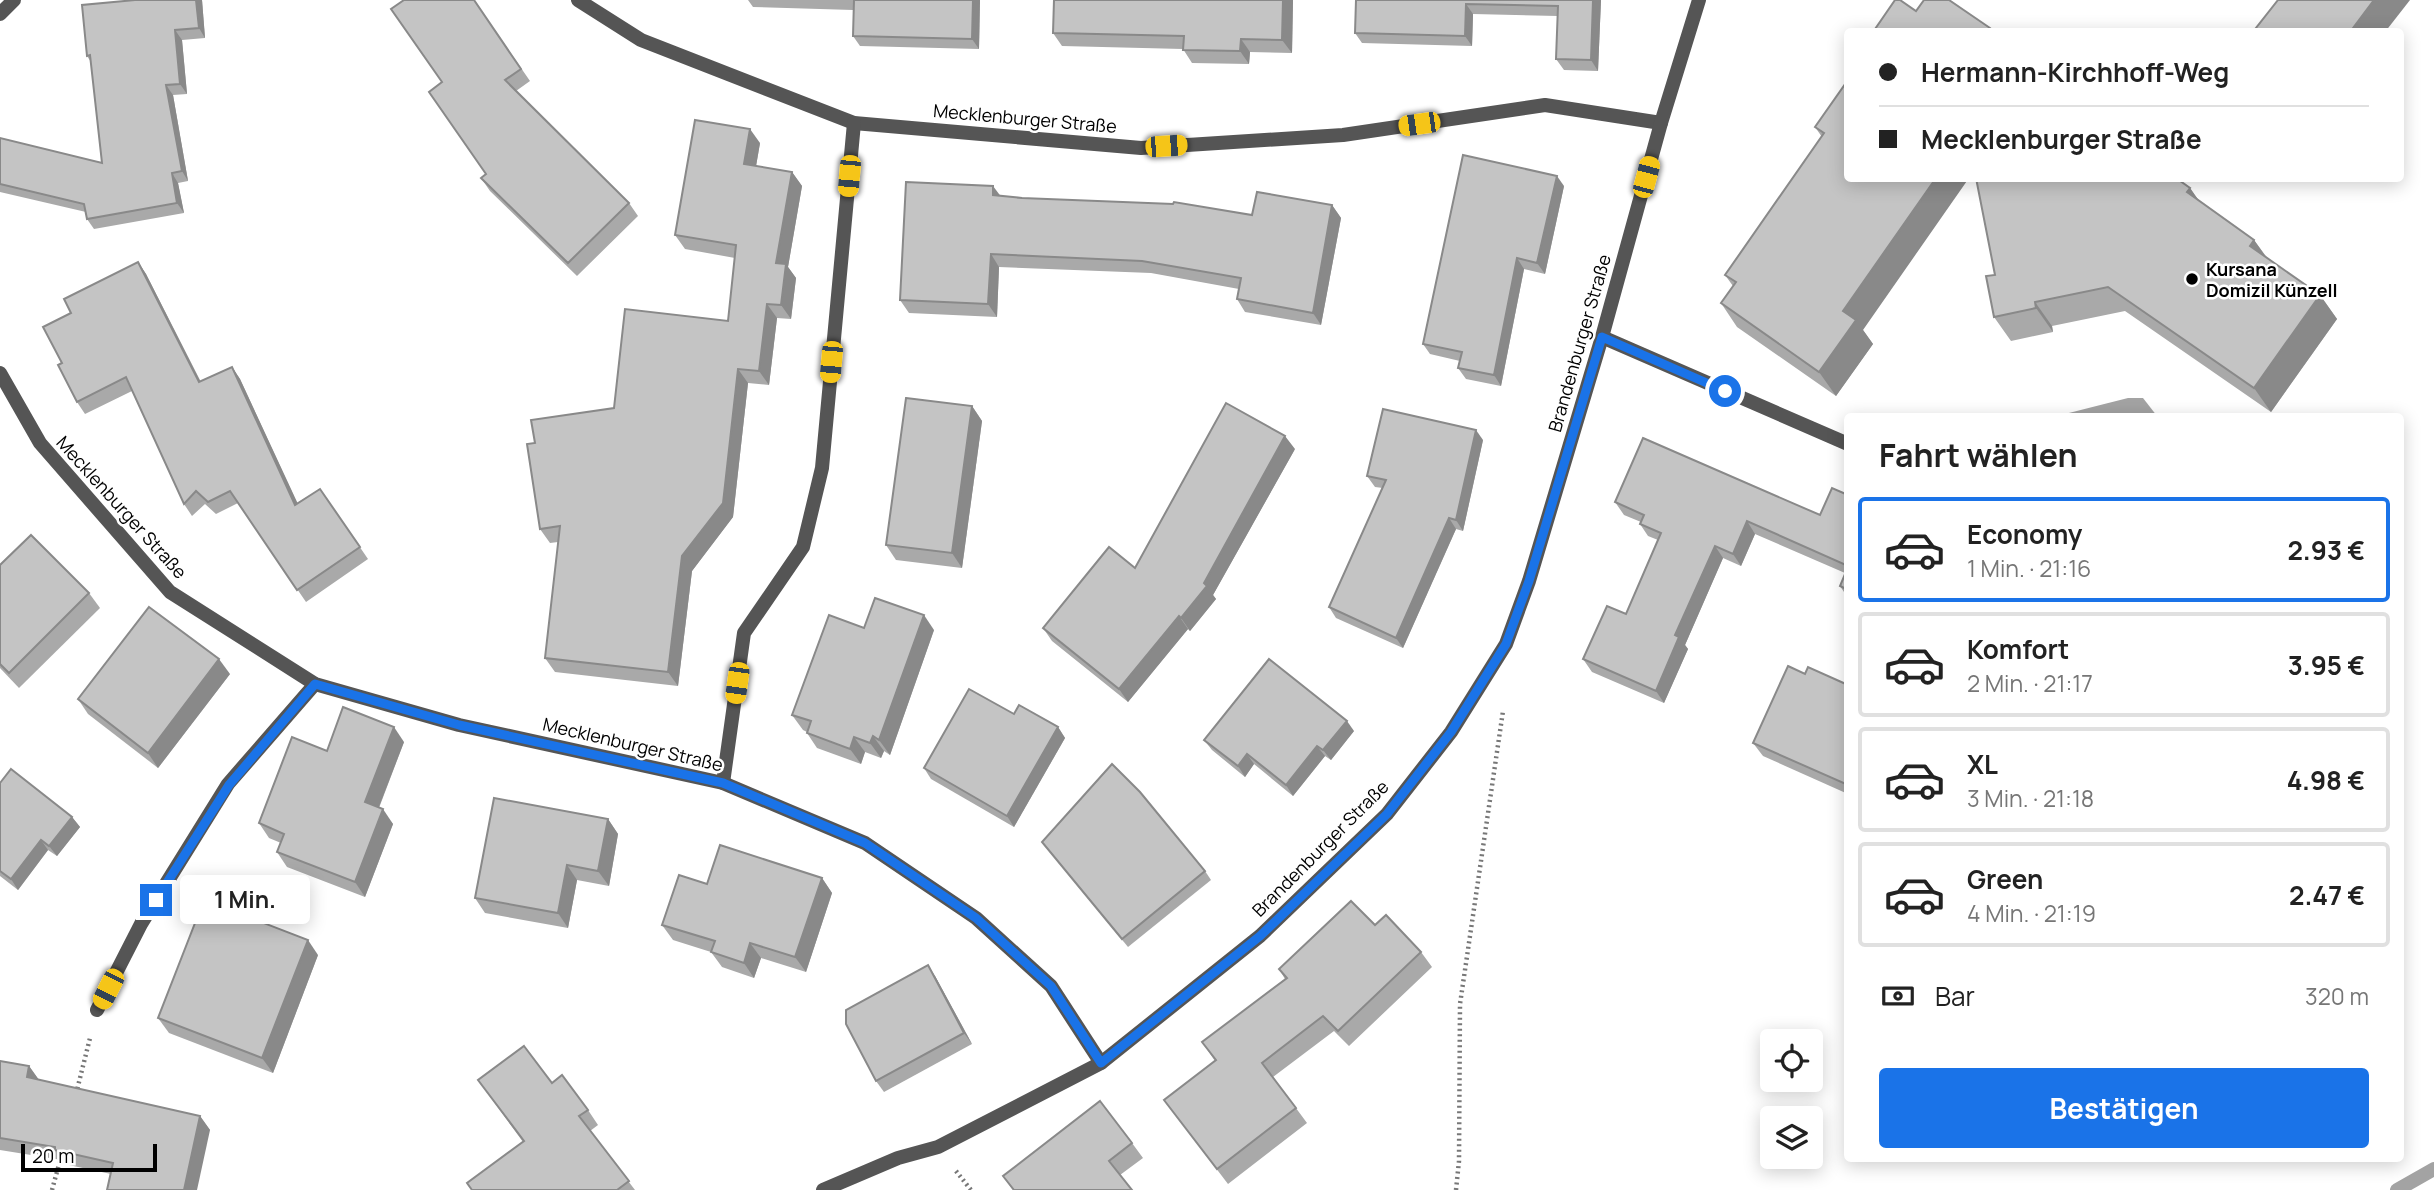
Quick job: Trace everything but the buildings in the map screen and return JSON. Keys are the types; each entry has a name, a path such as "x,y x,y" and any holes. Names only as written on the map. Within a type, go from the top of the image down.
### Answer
{"street":[{"path":"0,14 14,0"},
{"name":"Mecklenburger Straße","path":"578,0 641,40 854,122 1140,148 1343,135 1545,105 1661,123"},
{"name":"Brandenburger Straße","path":"822,1190 898,1158 938,1147 1101,1063 1260,936 1387,814 1451,732 1506,644 1529,581 1699,0"},
{"path":"723,783 744,633 803,547 822,468 854,122"},
{"path":"1602,337 1844,442"},
{"name":"Mecklenburger Straße","path":"0,373 40,443 170,592 315,684 459,725 723,783 865,843 976,918 1051,986 1101,1063"},
{"path":"97,1010 141,923 229,785 315,684"}],"path":[{"path":"1456,1190 1459,1161 1460,1004 1505,698"},
{"path":"74,1105 97,1010"},
{"path":"52,1190 61,1155"}],"shaded area":[{"path":"2128,398 2143,398 2155,413 2069,413"}],"waterway":[{"path":"2397,1190 2434,1169"}],"place":[{"name":"Kursana Domizil Künzell","path":"2192,279"}],"route":[{"path":"156,900 229,785 315,684 459,725 723,783 865,843 976,918 1051,986 1101,1063 1260,936 1387,814 1451,732 1506,644 1529,581 1602,337 1725,391"}]}
